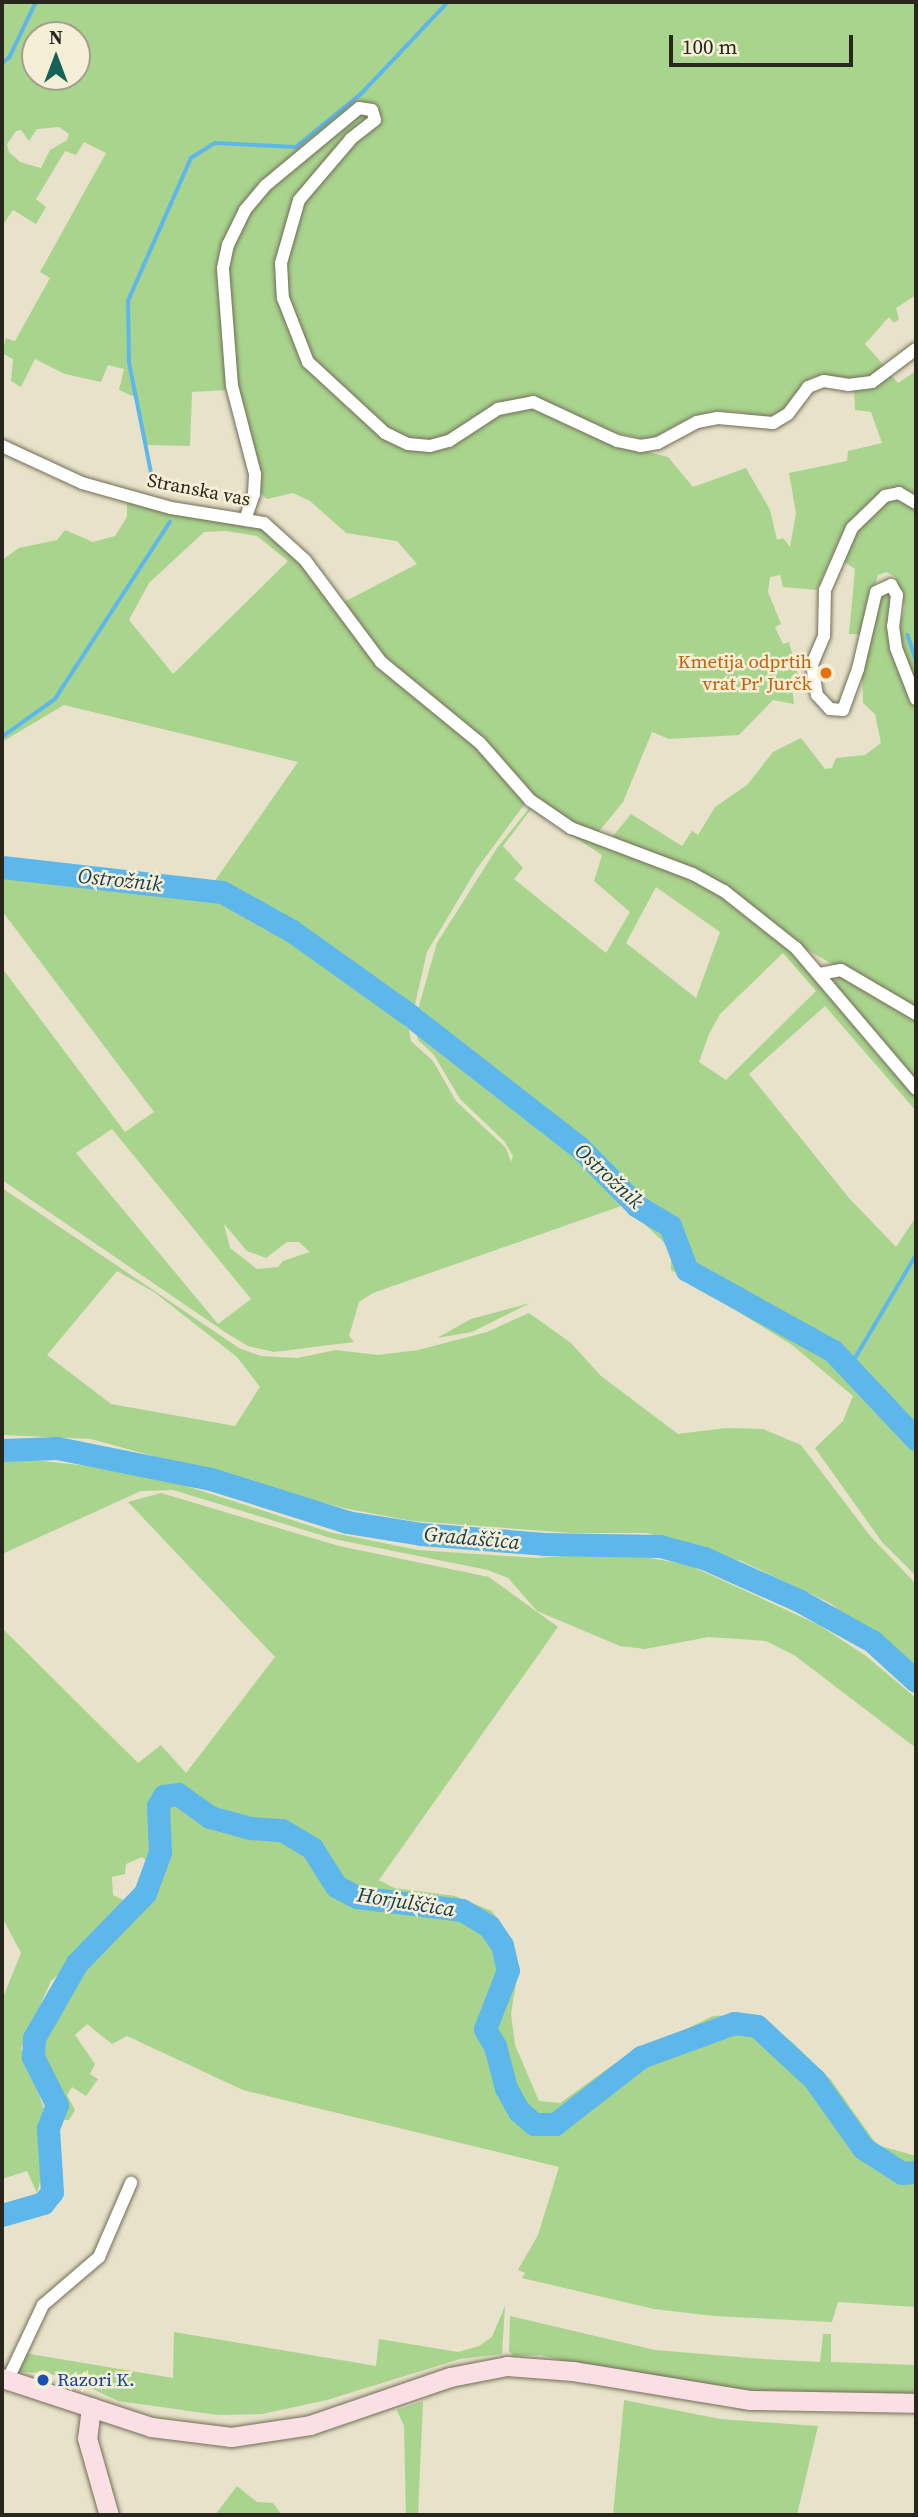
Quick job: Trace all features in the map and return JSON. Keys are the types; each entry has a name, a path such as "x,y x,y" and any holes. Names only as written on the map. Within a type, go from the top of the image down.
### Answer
{"street":[{"path":"246,517 254,494 255,474 232,386 223,268 228,245 245,210 265,186 359,108 372,110 375,120 351,139 299,200 281,263 283,298 308,362 385,433 408,444 430,446 449,441 498,409 533,402 617,441 640,446 658,443 697,422 718,418 774,423 788,414 808,387 824,381 848,385 872,382 916,349"},
{"name":"Stranska vas","path":"2,446 82,483 171,508 246,517 282,536 328,589 382,662 480,743 530,800 571,828 693,874 724,891 796,948 916,1089"},
{"path":"916,503 899,493 885,496 852,528 825,590 824,636 812,664 817,695 830,709 843,710 858,669 876,592 891,584 897,595 893,626 896,648 916,698"},
{"path":"820,974 841,970 916,1014"},
{"path":"131,2183 99,2256 43,2305 5,2379 176,2433 257,2435 310,2425 450,2377 507,2366 573,2371 751,2400 916,2403"},
{"path":"91,2407 88,2438 109,2515"}],"green space":[{"path":"2,2 916,2 916,295 896,308 899,319 894,323 889,317 865,344 887,369 874,379 812,377 784,411 765,420 740,412 714,411 693,416 649,440 608,431 562,408 555,412 616,444 668,457 693,487 746,468 770,510 777,540 783,538 790,547 796,513 789,473 847,461 848,451 882,443 871,412 855,410 854,390 867,390 890,374 898,383 916,371 916,497 890,487 869,503 840,538 817,590 783,587 780,575 770,577 768,592 781,624 775,627 783,644 789,642 798,676 791,677 794,704 773,700 739,735 669,739 652,732 623,802 596,835 587,832 533,795 384,658 344,602 417,564 397,541 346,533 310,501 293,493 267,499 254,488 248,448 228,390 192,392 190,446 147,445 135,397 119,390 124,369 108,365 101,382 65,374 35,359 21,387 11,381 13,359 2,353 6,338 15,341 50,278 40,272 106,153 84,142 76,155 65,151 36,199 46,207 36,224 13,210 2,226","holes":["59,127 69,134 67,140 50,150 41,168 20,162 9,152 7,144 16,131 21,130 29,141 37,129"]},
{"path":"890,497 916,507 916,685 901,647 898,631 905,607 895,577 887,572 878,575 861,634 849,634 855,569 839,558 858,527"},
{"path":"127,501 265,528 298,558 386,673 479,749 526,802 476,870 427,952 409,1031 411,1041 433,1061 456,1101 506,1148 511,1162 513,1156 504,1141 460,1099 434,1055 418,1040 414,1023 437,943 497,848 531,806 572,834 720,892 793,952 879,1057 916,1095 916,1111 825,1006 749,1074 849,1198 896,1247 916,1217 916,1576 882,1542 815,1448 843,1421 853,1396 792,1345 671,1270 671,1249 624,1205 373,1293 359,1302 349,1336 354,1342 274,1352 248,1346 228,1334 2,1180 2,968 125,1132 154,1112 2,911 2,861 212,885 298,762 64,705 2,742 2,560 19,548 57,540 65,530 93,542 115,536 127,517","holes":["226,531 257,536 288,561 173,674 129,620 149,583 204,532","531,809 602,855 594,881 630,912 606,953 514,879 523,868 503,846","656,887 720,932 696,998 626,943","783,953 816,991 726,1080 699,1062 720,1014","112,1129 251,1299 218,1324 76,1153","224,1224 247,1251 266,1258 287,1242 299,1242 310,1252 283,1261 278,1267 257,1269 230,1248"]},
{"path":"891,589 900,673 916,709 916,1011 802,947 738,897 613,841 613,836 631,814 682,846 692,831 698,835 715,807 747,785 773,752 801,738 825,769 832,768 836,758 865,755 881,743 875,714 863,703 862,673 877,599"},
{"path":"838,975 916,1019 916,1085 833,986"},
{"path":"2,1188 239,1348 261,1356 297,1358 336,1350 378,1355 418,1350 487,1332 529,1313 571,1343 601,1376 678,1434 726,1428 763,1429 801,1445 871,1537 916,1584 916,1671 830,1603 741,1561 647,1533 572,1533 412,1521 343,1508 91,1439 2,1435","holes":["117,1271 154,1292 237,1357 260,1387 235,1426 111,1404 47,1355"]},
{"path":"530,1303 472,1332 437,1338 471,1319"},
{"path":"2,1458 143,1472 329,1532 418,1550 537,1558 618,1552 689,1565 819,1625 866,1656 916,1698 916,1748 794,1655 766,1641 709,1637 645,1649 620,1646 537,1611 508,1578 488,1570 334,1539 173,1490 141,1491 2,1554"},
{"path":"161,1493 339,1546 489,1577 558,1627 379,1880 394,1888 455,1896 492,1911 512,1941 517,1977 511,2014 515,2045 539,2101 560,2103 614,2064 713,2016 754,2014 792,2042 831,2080 877,2145 916,2156 916,2307 838,2302 832,2322 714,2316 654,2309 522,2278 525,2273 518,2270 538,2235 559,2167 243,2090 127,2036 112,2044 87,2024 75,2035 95,2064 90,2074 98,2079 86,2096 72,2087 67,2095 75,2110 69,2120 59,2120 60,2098 55,2085 45,2075 39,2043 43,2030 61,2014 62,2000 76,1970 72,1962 51,1981 21,2048 45,2111 41,2121 42,2175 37,2193 27,2171 2,2179 2,2000 21,1953 2,1917 2,1628 138,1763 161,1745 186,1773 275,1657 128,1502","holes":["142,1857 148,1862 148,1875 129,1903 113,1895 112,1877 125,1874 126,1864"]},
{"path":"505,2306 502,2354 460,2359 327,2400 262,2414 218,2415 118,2401 78,2382 47,2373 20,2372 19,2367 24,2353 173,2378 174,2332 376,2366 379,2339 458,2352 479,2346 492,2337"},
{"path":"510,2316 655,2350 762,2359 820,2362 823,2334 831,2334 831,2362 916,2365 916,2395 796,2398 579,2365 541,2355 514,2356 509,2351"},
{"path":"624,2400 720,2419 818,2426 797,2515 613,2515"},
{"path":"423,2401 418,2515 406,2515 404,2426 397,2410"},
{"path":"237,2486 257,2502 273,2503 282,2515 215,2515"}],"waterway":[{"path":"2,63 9,58 36,2"},
{"path":"151,473 129,363 128,301 191,158 215,143 296,147 361,94 448,2"},
{"path":"2,737 55,699 170,522"},
{"path":"908,635 916,659"},
{"name":"Ostrožnik","path":"2,867 222,892 292,931 411,1016"},
{"name":"Ostrožnik","path":"417,1021 580,1148 637,1206 670,1226 687,1270 833,1351 916,1439"},
{"path":"851,1365 916,1255"},
{"name":"Gradaščica","path":"2,1450 57,1448 211,1479 347,1522 421,1534 544,1544 660,1546 704,1558 798,1600 872,1641 916,1681"},
{"name":"Horjulščica","path":"2,2215 43,2203 52,2192 48,2128 57,2105 33,2057 34,2038 77,1963 145,1893 160,1852 158,1806 164,1796 178,1794 210,1817 250,1828 282,1830 312,1848 336,1886 357,1897 462,1910 489,1926 502,1945 508,1970 485,2029 495,2046 506,2088 519,2111 534,2124 555,2124 641,2057 734,2023 757,2026 814,2079 863,2148 902,2173 916,2172"}],"place":[{"name":"Kmetija odprtih vrat Pr' Jurčk","path":"826,673"},
{"name":"Razori K.","path":"43,2380"}]}
